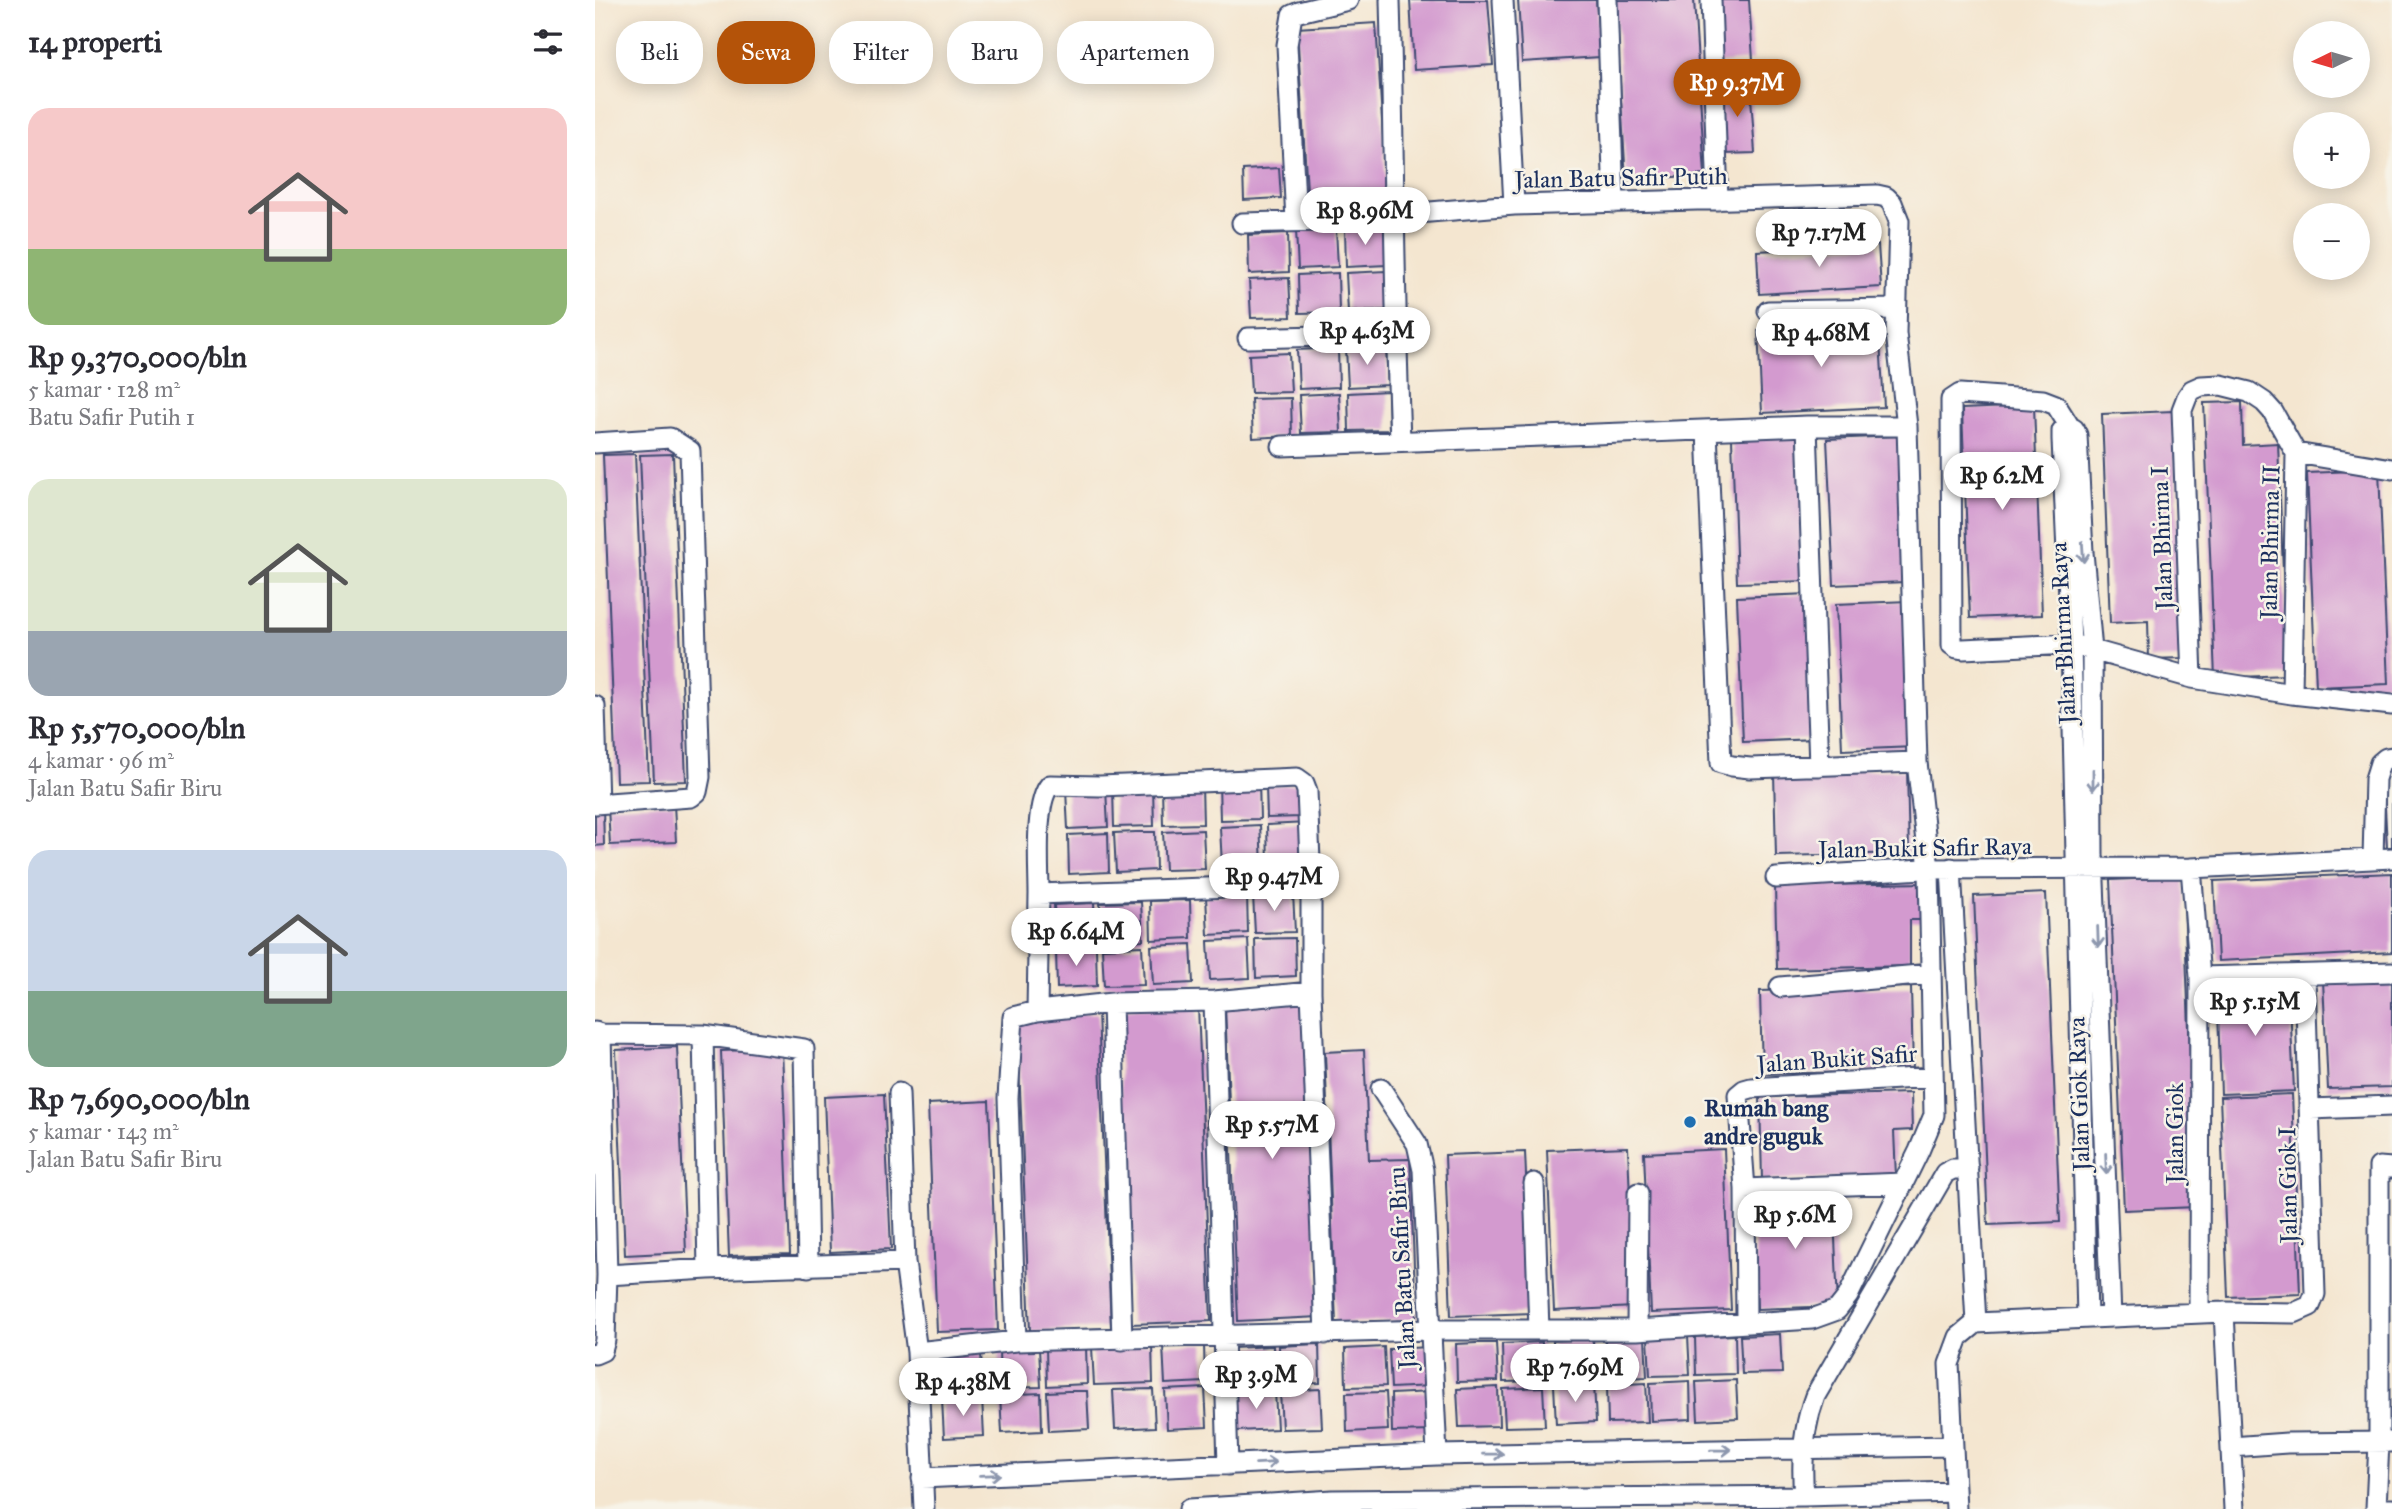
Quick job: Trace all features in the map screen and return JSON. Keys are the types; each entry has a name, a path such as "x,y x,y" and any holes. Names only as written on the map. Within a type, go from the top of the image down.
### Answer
{"street":[{"path":"1296,221 1287,45 1290,21 1292,15 1299,12 1348,0"},
{"path":"1390,0 1400,440"},
{"path":"1503,0 1514,205"},
{"path":"1607,0 1614,203"},
{"path":"1711,0 1717,200"},
{"name":"Jalan Batu Safir Putih","path":"1242,223 1322,221 1514,205 1877,195 1886,197 1892,203 1899,221 1895,309"},
{"path":"1768,311 1895,309 1907,426 1917,762 1940,869 1968,1168 1976,1323"},
{"path":"1248,338 1396,334"},
{"name":"Jalan Bhirma II","path":"2187,397 2192,390 2201,386 2221,385 2249,392 2273,412 2296,453 2292,694"},
{"path":"2070,427 2056,405 2043,400 1960,394 1951,400 1952,645 1963,649 2071,644 2192,678 2292,694 2392,705"},
{"name":"Jalan Bhirma I","path":"2187,397 2182,410 2192,678"},
{"path":"1282,446 1807,426 1907,426"},
{"path":"1807,426 1819,766"},
{"name":"Jalan Bhirma Raya","path":"2075,870 2071,644 2062,439 2062,431 2070,427 2077,435 2083,552 2092,650 2095,869"},
{"path":"1707,430 1721,763 1750,768 1917,762"},
{"path":"595,443 670,438 690,451 700,777 695,795 683,799 596,804 595,706"},
{"path":"2296,453 2392,470"},
{"path":"2382,859 2377,770 2386,758 2392,757"},
{"path":"1037,1011 1041,814 1046,790 1054,784 1100,786 1297,778 1304,783 1307,791 1311,884 1311,992 1325,1334"},
{"name":"Jalan Bukit Safir Raya","path":"1776,878 1940,869 2191,868 2382,859"},
{"name":"Jalan Giok","path":"2191,868 2200,977 2199,1313"},
{"path":"918,1352 1016,1341 1430,1330 1637,1330 1812,1319 1837,1310 1852,1289 1908,1177 1934,1115 1931,974 1940,869"},
{"name":"Jalan Giok Raya","path":"2095,869 2111,1317"},
{"name":"Jalan Giok Raya","path":"2075,870 2087,1318"},
{"path":"1039,894 1311,884"},
{"path":"2200,977 2392,972"},
{"path":"1780,987 1931,974"},
{"name":"Jalan Giok I","path":"2224,1312 2294,1313 2310,1306 2315,1294 2305,975"},
{"path":"1016,1341 1008,1098 1015,1015 1112,1003 1214,1001 1311,992"},
{"path":"1214,1001 1228,1465"},
{"path":"1112,1003 1122,1340"},
{"path":"595,1354 601,1351 605,1340 607,1275 598,1033 703,1035 804,1049 809,1267"},
{"path":"703,1035 708,1269"},
{"name":"Jalan Bukit Safir","path":"1745,1189 1738,1096 1744,1090 1933,1077"},
{"name":"Jalan Batu Safir Biru","path":"1381,1089 1416,1144 1421,1158 1437,1455"},
{"path":"899,1093 905,1262 918,1352 924,1509"},
{"path":"2310,1109 2392,1106"},
{"path":"2392,1168 2379,1167 2386,1442 2376,1508 2392,1509"},
{"path":"1787,1496 1803,1453 1809,1410 1815,1396 1931,1189 1945,1173 1968,1168"},
{"path":"1747,1323 1745,1189 1908,1177 1931,1189"},
{"path":"1534,1183 1539,1330"},
{"path":"1637,1330 1638,1193"},
{"path":"2085,1232 2108,1231"},
{"path":"607,1275 905,1262"},
{"path":"1189,1509 1333,1500 1787,1496 1955,1501 1949,1364 1959,1337 1976,1323 2224,1312 2234,1509"},
{"path":"2231,1447 2287,1443 2386,1442"},
{"path":"922,1478 1437,1455 1803,1453 1952,1446"}],"building":[{"path":"1410,0 1488,0 1493,65 1414,70"},
{"path":"1518,0 1596,0 1600,57 1522,62"},
{"path":"1615,0 1694,0 1705,175 1626,180"},
{"path":"1715,0 1749,0 1753,60 1719,63"},
{"path":"1376,23 1387,202 1308,207 1297,28"},
{"path":"1750,83 1755,153 1723,154 1718,85"},
{"path":"1279,168 1281,198 1244,200 1243,170"},
{"path":"1385,227 1386,265 1346,267 1345,228"},
{"path":"1336,229 1338,267 1298,269 1296,230"},
{"path":"1288,233 1289,272 1249,274 1248,235"},
{"path":"1878,245 1881,287 1759,294 1757,251"},
{"path":"1386,271 1388,310 1348,312 1346,273"},
{"path":"1338,273 1339,312 1299,313 1298,275"},
{"path":"1289,278 1291,317 1251,318 1249,280"},
{"path":"1879,324 1884,407 1762,413 1758,330"},
{"path":"1386,347 1388,385 1348,387 1346,348"},
{"path":"1338,348 1339,387 1299,389 1297,350"},
{"path":"1289,353 1291,392 1251,393 1249,355"},
{"path":"1388,391 1389,430 1349,431 1348,393"},
{"path":"1339,393 1341,432 1301,433 1299,395"},
{"path":"1291,398 1292,436 1253,438 1251,399"},
{"path":"2242,402 2243,445 2278,443 2287,675 2215,678 2204,403"},
{"path":"2034,406 2042,615 1970,618 1962,409"},
{"path":"2173,411 2184,658 2149,659 2148,621 2110,623 2102,414"},
{"path":"1804,435 1810,581 1737,583 1732,438"},
{"path":"1899,436 1905,582 1834,585 1827,439"},
{"path":"635,454 649,781 616,782 603,455"},
{"path":"673,454 686,781 654,782 640,455"},
{"path":"2379,470 2388,684 2316,687 2307,473"},
{"path":"1809,594 1815,739 1743,742 1737,597"},
{"path":"1908,601 1914,747 1842,750 1836,604"},
{"path":"2383,767 2392,767 2392,847 2387,847"},
{"path":"1907,770 1909,853 1776,856 1774,772"},
{"path":"1259,780 1260,819 1220,820 1219,782"},
{"path":"1300,784 1301,817 1267,818 1266,786"},
{"path":"1202,785 1203,824 1163,825 1162,787"},
{"path":"1153,787 1154,826 1114,827 1113,789"},
{"path":"1106,789 1108,827 1068,829 1066,790"},
{"path":"674,804 676,842 610,845 608,806"},
{"path":"595,807 603,807 604,845 595,846"},
{"path":"1307,823 1308,862 1268,864 1267,825"},
{"path":"1260,825 1262,864 1222,865 1220,827"},
{"path":"1203,830 1205,869 1165,870 1163,832"},
{"path":"1155,832 1156,870 1116,872 1114,833"},
{"path":"1108,833 1109,872 1069,874 1068,835"},
{"path":"2392,873 2392,952 2218,961 2214,881"},
{"path":"2183,877 2196,1207 2124,1210 2110,880"},
{"path":"1926,883 1927,920 1910,920 1910,966 1777,969 1775,886"},
{"path":"1293,893 1295,932 1255,933 1253,895"},
{"path":"2046,893 2060,1222 1988,1225 1974,896"},
{"path":"1247,895 1248,933 1208,935 1206,896"},
{"path":"1190,900 1191,938 1151,940 1150,901"},
{"path":"1141,902 1143,940 1102,942 1100,903"},
{"path":"1094,903 1096,942 1056,943 1054,905"},
{"path":"1295,938 1296,976 1256,978 1255,939"},
{"path":"1248,939 1250,978 1210,980 1208,941"},
{"path":"1191,944 1193,983 1153,985 1151,946"},
{"path":"1142,946 1144,985 1104,986 1102,948"},
{"path":"1096,948 1097,986 1057,988 1056,950"},
{"path":"2392,978 2392,1087 2328,1089 2323,980"},
{"path":"2289,982 2294,1091 2221,1094 2217,985"},
{"path":"1911,987 1913,1071 1762,1074 1760,991"},
{"path":"1306,1002 1319,1317 1238,1321 1225,1005"},
{"path":"1198,1006 1211,1321 1131,1324 1117,1009"},
{"path":"1098,1013 1111,1328 1030,1331 1017,1016"},
{"path":"677,1047 686,1252 625,1255 616,1050"},
{"path":"782,1049 790,1254 729,1256 721,1051"},
{"path":"1364,1050 1369,1160 1410,1159 1416,1320 1336,1323 1325,1052"},
{"path":"1911,1093 1912,1130 1894,1131 1896,1177 1762,1180 1760,1097"},
{"path":"884,1094 891,1249 830,1252 824,1097"},
{"path":"2292,1094 2300,1294 2228,1297 2220,1097"},
{"path":"989,1101 998,1330 937,1332 928,1104"},
{"path":"1628,1147 1634,1307 1554,1311 1547,1150"},
{"path":"1724,1149 1731,1310 1651,1313 1644,1153"},
{"path":"1525,1152 1532,1313 1451,1316 1445,1155"},
{"path":"1833,1193 1838,1306 1757,1309 1753,1197"},
{"path":"1780,1334 1782,1373 1742,1374 1740,1336"},
{"path":"1735,1335 1736,1374 1696,1375 1695,1337"},
{"path":"1688,1336 1690,1375 1650,1376 1648,1338"},
{"path":"1645,1338 1647,1377 1606,1379 1605,1340"},
{"path":"1593,1339 1594,1378 1554,1379 1553,1341"},
{"path":"1542,1342 1543,1381 1503,1382 1502,1344"},
{"path":"1496,1343 1498,1381 1457,1382 1456,1344"},
{"path":"1152,1344 1153,1383 1094,1385 1092,1347"},
{"path":"1204,1344 1205,1382 1165,1384 1163,1345"},
{"path":"1319,1344 1320,1383 1280,1384 1279,1346"},
{"path":"1086,1346 1087,1384 1047,1386 1046,1347"},
{"path":"1273,1346 1275,1385 1235,1386 1233,1348"},
{"path":"1384,1347 1386,1386 1346,1387 1345,1349"},
{"path":"1430,1347 1431,1386 1391,1388 1389,1349"},
{"path":"1039,1348 1041,1387 1000,1388 999,1350"},
{"path":"981,1353 983,1391 942,1393 941,1355"},
{"path":"1736,1380 1738,1418 1698,1420 1696,1382"},
{"path":"1690,1381 1691,1419 1651,1421 1650,1383"},
{"path":"1646,1383 1648,1422 1608,1423 1607,1385"},
{"path":"1594,1384 1596,1422 1556,1424 1554,1385"},
{"path":"1498,1387 1499,1426 1459,1427 1457,1389"},
{"path":"1543,1387 1545,1426 1505,1427 1503,1389"},
{"path":"1205,1388 1207,1427 1167,1429 1165,1390"},
{"path":"1153,1389 1155,1427 1115,1429 1113,1390"},
{"path":"1320,1389 1322,1428 1282,1429 1280,1391"},
{"path":"1087,1391 1089,1429 1049,1431 1047,1392"},
{"path":"1275,1391 1277,1429 1237,1431 1235,1392"},
{"path":"1386,1392 1388,1430 1347,1432 1346,1393"},
{"path":"1431,1392 1433,1431 1392,1432 1391,1394"},
{"path":"1041,1393 1042,1431 1002,1433 1000,1395"},
{"path":"982,1398 984,1436 944,1438 942,1399"}],"place":[{"name":"Rumah bang andre guguk","path":"1690,1122"}]}
